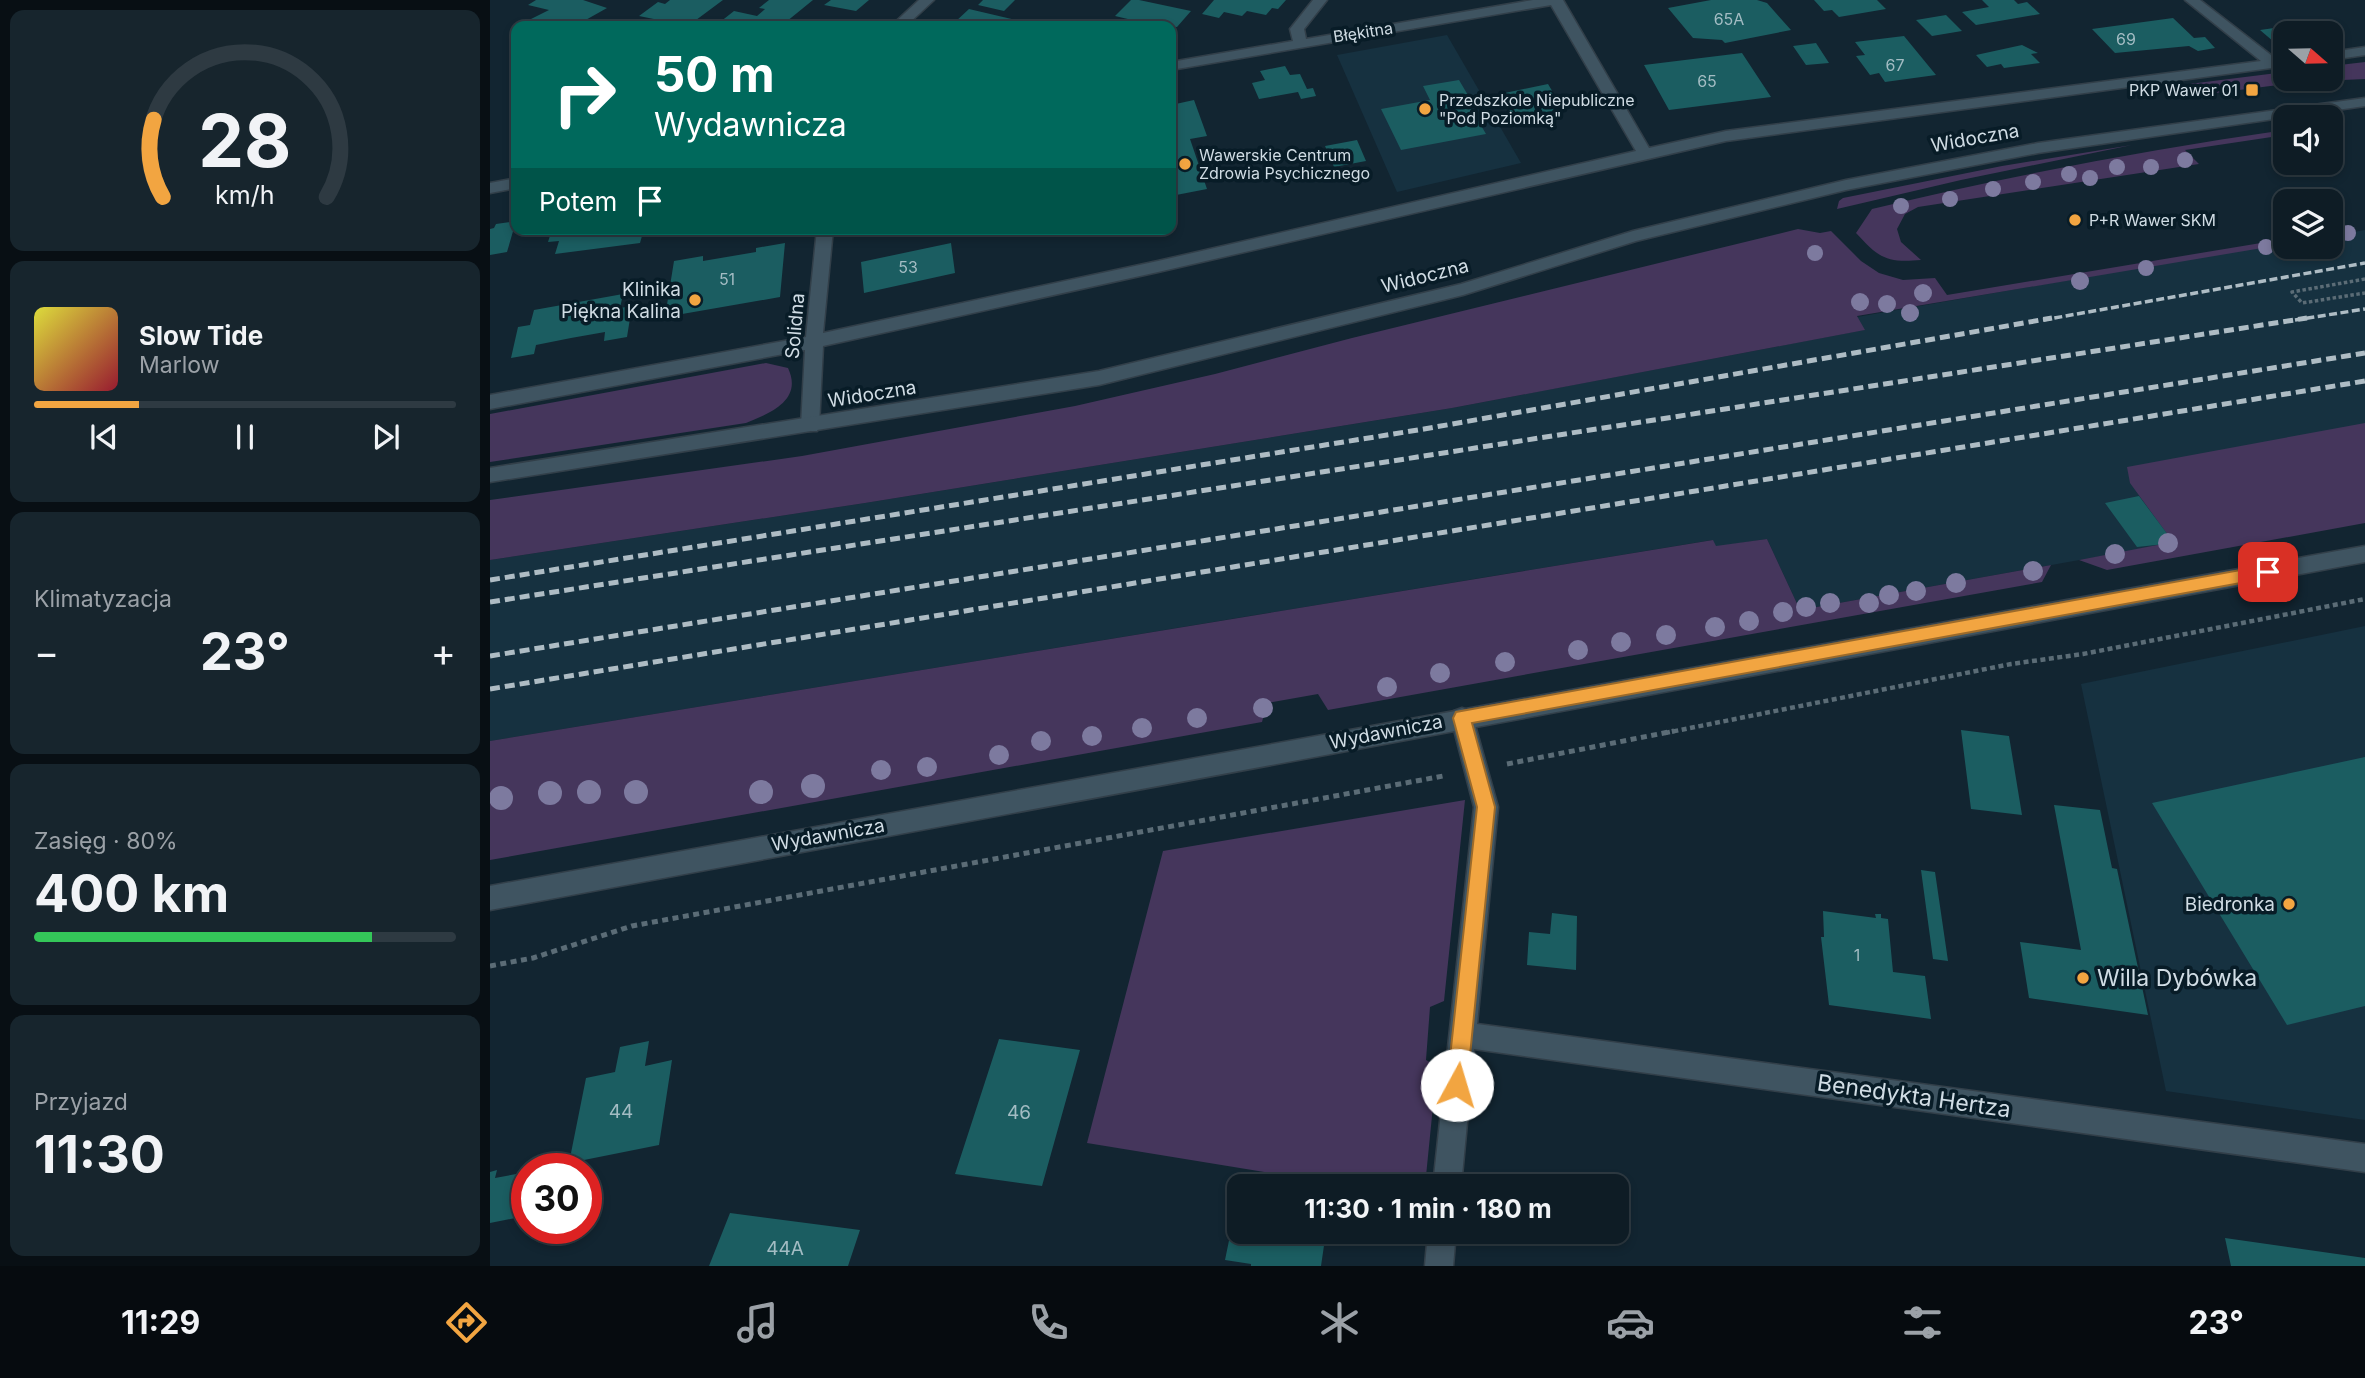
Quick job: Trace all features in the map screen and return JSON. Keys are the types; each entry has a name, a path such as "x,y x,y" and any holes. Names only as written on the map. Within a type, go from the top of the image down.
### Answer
{"street":[{"path":"904,21 928,0"},
{"path":"1300,43 1297,29 1320,0"},
{"path":"1555,0 1644,152"},
{"name":"Błękitna","path":"1176,65 1555,0"},
{"path":"2192,0 2273,58"},
{"path":"2343,54 2365,51"},
{"name":"Widoczna","path":"490,402 814,341 1366,219 1644,152 1726,136 2273,63"},
{"name":"Widoczna","path":"490,475 1099,378 1463,289 1661,229 1867,180 2038,148 2365,102"},
{"path":"490,188 511,184"},
{"name":"Solidna","path":"810,426 814,341 824,235"},
{"name":"Wydawnicza","path":"490,898 2365,554"},
{"path":"1448,1174 1486,807 1462,718"},
{"name":"Benedykta Hertza","path":"1463,1035 2365,1158"},
{"path":"1439,1266 1441,1244"}],"path":[{"path":"2365,279 2291,292 2302,303 2365,293"},
{"path":"490,966 533,957 632,926 1476,770 2011,664 2083,654 2365,599"}],"shaded area":[{"name":"Przedszkole Niepubliczne \"Pod Poziomką\"","path":"1447,35 1521,163 1397,192 1337,55"},
{"path":"2365,62 2365,79 2343,80 2343,65"},
{"path":"2273,74 2273,86 2192,96 2181,85"},
{"path":"2273,132 2273,137 2185,150 2199,164 1918,207 1905,214 1897,229 1901,242 1921,260 1899,261 1884,257 1856,233 1872,209 2181,146"},
{"path":"2132,145 1837,209 1843,198 2002,166"},
{"path":"1798,229 1820,233 1831,231 1861,261 1879,273 1903,280 1935,278 1947,295 2273,241 2273,246 1857,316 1865,330 1452,408 865,503 490,560 490,500 802,456 1075,406 1215,374"},
{"path":"2365,230 2365,427 2174,543 1800,610 1767,539 1715,547 1712,540 490,741 490,560 865,503 1452,408 1864,330 1857,317 2269,245 2273,245 2273,259 2343,259 2343,234"},
{"path":"766,363 788,368 792,379 791,389 782,404 746,423 490,462 490,414"},
{"path":"2365,423 2365,523 2107,570 2079,560 2173,542 2130,483 2127,467"},
{"path":"1767,539 1800,610 2051,565 2042,582 1328,710 1318,694 1267,703 1262,722 490,860 490,741 1713,540 1716,546"},
{"path":"2365,626 2365,1120 2166,1091 2081,684"},
{"path":"1465,800 1444,1001 1430,1007 1426,1060 1437,1066 1426,1174 1276,1174 1087,1143 1163,851"}],"building":[{"path":"536,0 583,0 607,8 584,21 528,21 549,10 528,5"},
{"path":"670,0 723,0 695,21 664,21 639,16 658,2 665,4"},
{"path":"769,0 813,0 787,21 721,21 734,11 757,16 765,9 759,8"},
{"path":"831,0 869,0 856,11 824,5"},
{"path":"983,0 1015,0 1004,11 978,5"},
{"path":"1131,0 1191,11 1177,27 1176,21 1136,21 1115,16"},
{"path":"1214,0 1286,0 1278,9 1272,8 1266,15 1247,11 1242,16 1224,12 1219,18 1202,14"},
{"path":"1711,0 1757,0 1767,3 1791,30 1725,43 1722,40 1693,38 1668,8"},
{"path":"1814,0 1877,0 1886,9 1839,17 1832,10 1824,11"},
{"path":"1982,0 2014,0 2018,4 2027,2 2040,14 1976,25 1962,12 1989,7"},
{"path":"969,9 1020,21 956,21"},
{"path":"1946,15 1962,31 1932,36 1916,20"},
{"path":"2173,18 2194,38 2205,37 2215,48 2198,51 2189,46 2115,53 2092,29"},
{"path":"2273,28 2273,41 2260,30"},
{"path":"1904,36 1936,75 1885,82 1879,73 1870,75 1856,56 1865,55 1855,42"},
{"path":"1816,43 1829,63 1806,65 1793,46"},
{"path":"2022,45 2038,53 2031,54 2040,63 2004,68 2001,64 1987,67 1976,55"},
{"path":"1742,53 1771,97 1669,110 1644,65"},
{"path":"1285,66 1290,75 1300,74 1307,89 1313,88 1316,96 1301,99 1298,92 1259,99 1252,83 1265,80 1260,71"},
{"path":"1459,80 1472,102 1468,103 1486,134 1401,150 1381,109 1430,100 1423,86"},
{"path":"1548,84 1563,109 1548,112 1552,119 1536,123 1530,115 1514,118 1500,94"},
{"name":"Wawerskie Centrum Zdrowia Psychicznego","path":"1194,100 1207,136 1190,139 1207,189 1176,195 1176,104"},
{"path":"1357,140 1366,161 1334,167 1325,146"},
{"path":"511,222 512,235 507,252 490,255 490,229 496,224"},
{"path":"550,235 642,235 640,243 555,254 559,241 548,242"},
{"path":"785,243 780,297 665,317 674,261 703,256 703,261 756,252 756,248"},
{"path":"951,243 955,273 864,293 861,262"},
{"path":"623,294 620,308 632,306 627,337 604,341 605,332 571,338 536,345 534,354 511,358 518,327 530,325 534,310"},
{"path":"2139,496 2174,543 2137,547 2105,503"},
{"path":"1961,730 2009,736 2022,815 1971,809"},
{"name":"Biedronka","path":"2365,757 2365,1006 2287,1025 2152,803"},
{"path":"2054,805 2100,810 2112,868 2117,869 2148,1015 2029,998 2020,942 2081,950"},
{"path":"1921,870 1935,872 1948,961 1933,959"},
{"path":"1823,911 1876,918 1875,914 1881,914 1881,918 1888,919 1893,972 1925,976 1931,1019 1829,1005 1821,937 1824,937"},
{"path":"1552,913 1577,916 1576,970 1527,965 1529,932 1550,934"},
{"path":"999,1039 1080,1050 1042,1186 955,1174"},
{"path":"649,1041 645,1066 672,1060 659,1145 602,1156 602,1153 571,1153 586,1078 615,1072 620,1047"},
{"path":"497,1170 495,1178 511,1175 511,1219 490,1223 490,1172"},
{"path":"730,1213 860,1230 848,1266 709,1266"},
{"path":"2225,1238 2365,1258 2365,1266 2231,1266"},
{"path":"1228,1244 1324,1244 1321,1266 1251,1266 1225,1260"}],"railway":[{"path":"2043,320 2365,263"},
{"path":"2295,320 2365,309"},
{"path":"490,580 1424,429 2052,318"},
{"path":"490,602 2307,318"},
{"path":"490,656 2365,353"},
{"path":"490,689 2365,381"}],"place":[{"name":"PKP Wawer 01","path":"2252,90"},
{"name":"Przedszkole Niepubliczne \"Pod Poziomką\"","path":"1425,109"},
{"name":"Wawerskie Centrum Zdrowia Psychicznego","path":"1185,164"},
{"name":"P+R Wawer SKM","path":"2075,220"},
{"name":"Klinika Piękna Kalina","path":"695,300"},
{"name":"Biedronka","path":"2289,904"},
{"name":"Willa Dybówka","path":"2083,978"}],"route":[{"path":"1457,1085 1486,807 1462,718 2268,572"}]}
